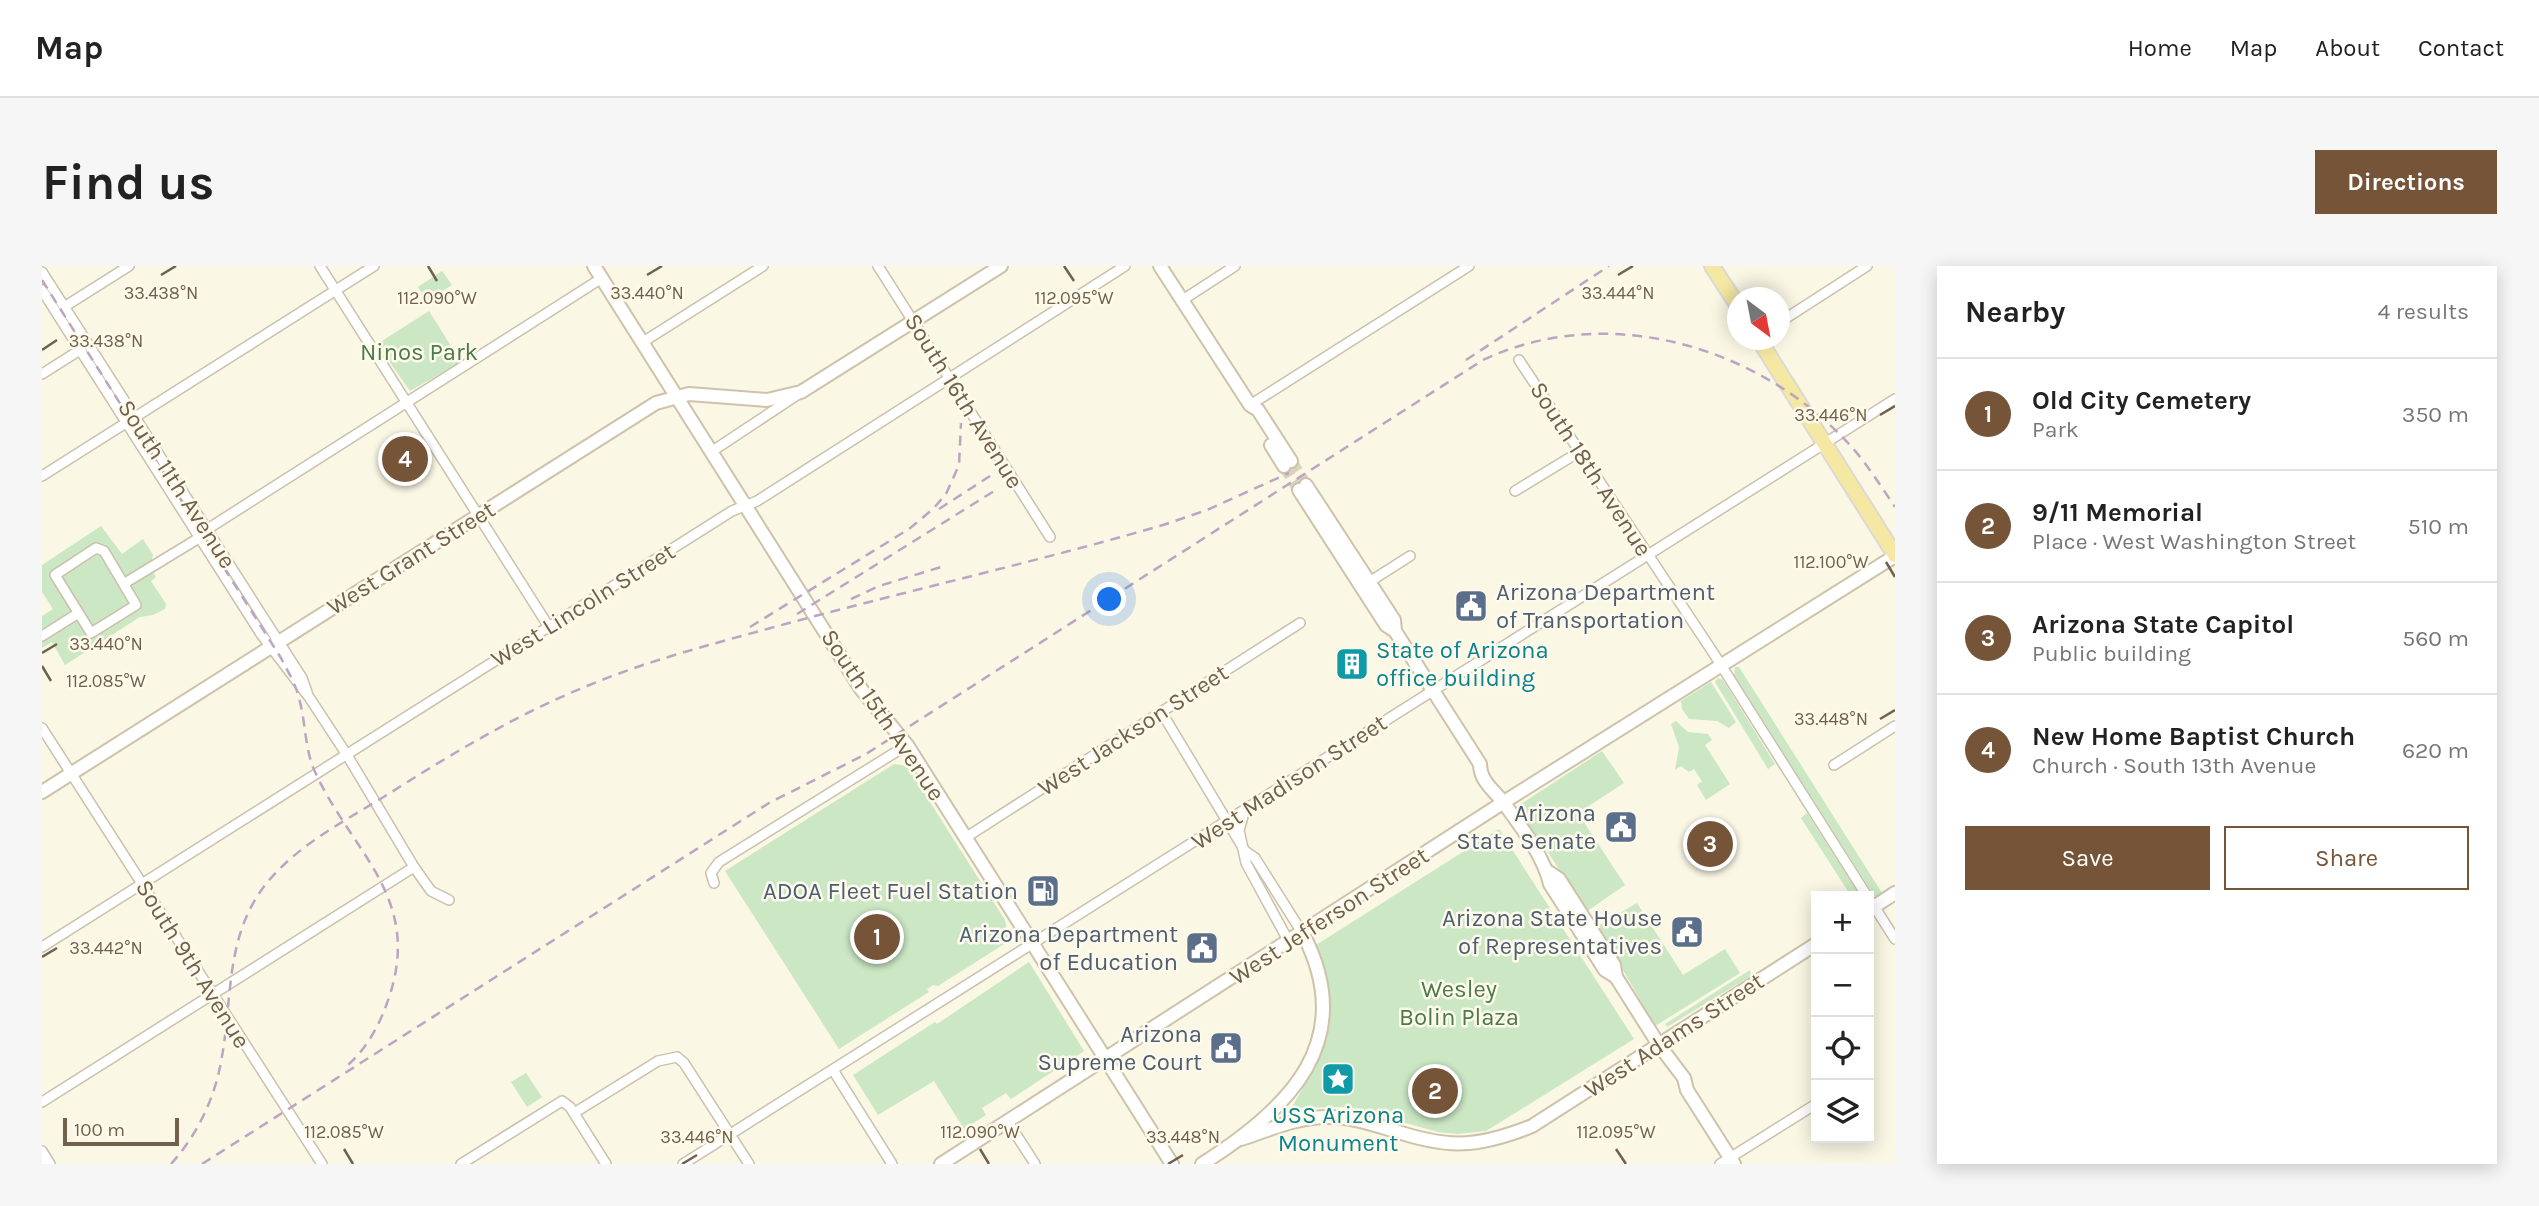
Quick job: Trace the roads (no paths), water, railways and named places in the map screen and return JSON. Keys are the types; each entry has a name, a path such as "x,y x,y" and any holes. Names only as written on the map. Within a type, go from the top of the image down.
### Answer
{"main road":[{"name":"South 15th Avenue","path":"594,266 861,689 907,745 1172,1164"},
{"name":"West Grant Street","path":"42,792 640,412 676,396 709,393 767,400 801,392 1001,266"},
{"path":"1160,266 1250,405 1258,410 1287,463"},
{"path":"1712,266 1727,289"},
{"path":"1765,350 1895,556"},
{"path":"1303,488 1365,584 1394,620 1395,631 1480,764 1487,767 1501,789 1504,802 1547,871 1550,884 1605,970 1616,977 1659,1045 1663,1060 1677,1083 1687,1090 1728,1162"},
{"name":"West Jefferson Street","path":"941,1164 1303,934 1504,802 1895,556"},
{"path":"1874,901 1895,893"},
{"path":"1202,1164 1241,1139 1287,1098 1298,1085 1315,1052 1323,1014 1321,977 1303,934"},
{"name":"West Adams Street","path":"1241,1139 1294,1119 1318,1117 1349,1118 1441,1144 1469,1146 1501,1139 1532,1126 1811,946"}],"street":[{"path":"64,307 129,266"},
{"path":"320,266 549,627"},
{"path":"42,476 374,266"},
{"path":"643,342 763,266"},
{"name":"South 16th Avenue","path":"878,266 1049,537"},
{"name":"West Lincoln Street","path":"42,947 1125,266"},
{"path":"1181,301 1235,266"},
{"path":"1250,405 1458,269 1469,266"},
{"path":"1790,316 1867,266"},
{"name":"South 11th Avenue","path":"42,272 199,538 309,697 414,867 431,891 449,900"},
{"path":"206,530 602,278"},
{"name":"South 11th Avenue","path":"42,290 80,350 206,530 274,645"},
{"path":"42,374 80,350"},
{"name":"South 18th Avenue","path":"1519,360 1722,666 1863,891"},
{"name":"West Grant Street","path":"711,452 801,392"},
{"name":"West Madison Street","path":"683,1164 1895,399"},
{"path":"1515,491 1580,452"},
{"path":"125,583 199,538"},
{"path":"101,548 125,583 136,605 91,633 55,575 101,548"},
{"path":"1365,584 1410,556"},
{"path":"42,636 77,614"},
{"name":"West Jackson Street","path":"965,838 1300,623"},
{"path":"1162,713 1245,851 1255,858 1303,934"},
{"path":"1834,765 1895,726"},
{"name":"South 9th Avenue","path":"42,728 322,1164"},
{"path":"714,883 711,873 719,862 907,745"},
{"path":"1245,811 1239,830 1247,863 1289,942"},
{"path":"42,1102 414,867"},
{"name":"South 18th Avenue","path":"1874,909 1895,939"},
{"path":"575,1114 662,1059 674,1056 684,1063 749,1164"},
{"path":"833,1070 892,1164"},
{"path":"461,1164 564,1102 575,1114 606,1164"},
{"path":"1728,1162 1811,1107"},
{"path":"1008,1122 1035,1164"},
{"path":"42,1151 50,1164"}],"tunnel":[{"path":"1291,461 1306,485"},
{"path":"1284,466 1299,490"}],"railway":[{"path":"1466,360 1609,266"},
{"path":"42,280 281,658 299,696 312,766 380,880 391,907 397,935 396,967 387,1003 371,1037 348,1065"},
{"path":"202,1164 769,803 866,754 1483,360 1530,343 1579,335 1629,335 1678,343 1725,358 1770,381 1811,409 1855,450 1895,507"},
{"path":"750,627 909,529 933,509 946,494 959,465 961,423"},
{"path":"171,1164 196,1129 214,1090 225,1039 236,947 252,904 266,884 293,857 340,823 486,735 561,697 610,677 729,639 1163,525 1207,510 1289,473"},
{"path":"939,509 990,476"},
{"path":"797,614 999,488"},
{"path":"851,599 879,586 941,567"}],"place":[{"name":"New Home Baptist Church","path":"405,459"},
{"name":"Arizona Department of Transportation","path":"1471,606"},
{"name":"State of Arizona office building","path":"1352,664"},
{"name":"Arizona State Senate","path":"1621,827"},
{"name":"Arizona State Capitol","path":"1710,844"},
{"name":"ADOA Fleet Fuel Station","path":"1043,891"},
{"name":"Arizona State House of Representatives","path":"1687,932"},
{"name":"Old City Cemetery","path":"877,937"},
{"name":"Arizona Department of Education","path":"1202,948"},
{"name":"Arizona Supreme Court","path":"1226,1048"},
{"name":"USS Arizona Monument","path":"1338,1079"},
{"name":"9/11 Memorial","path":"1435,1091"}],"park label":[{"name":"Ninos Park","path":"419,352"},
{"name":"Wesley Bolin Plaza","path":"1459,1003"}]}
